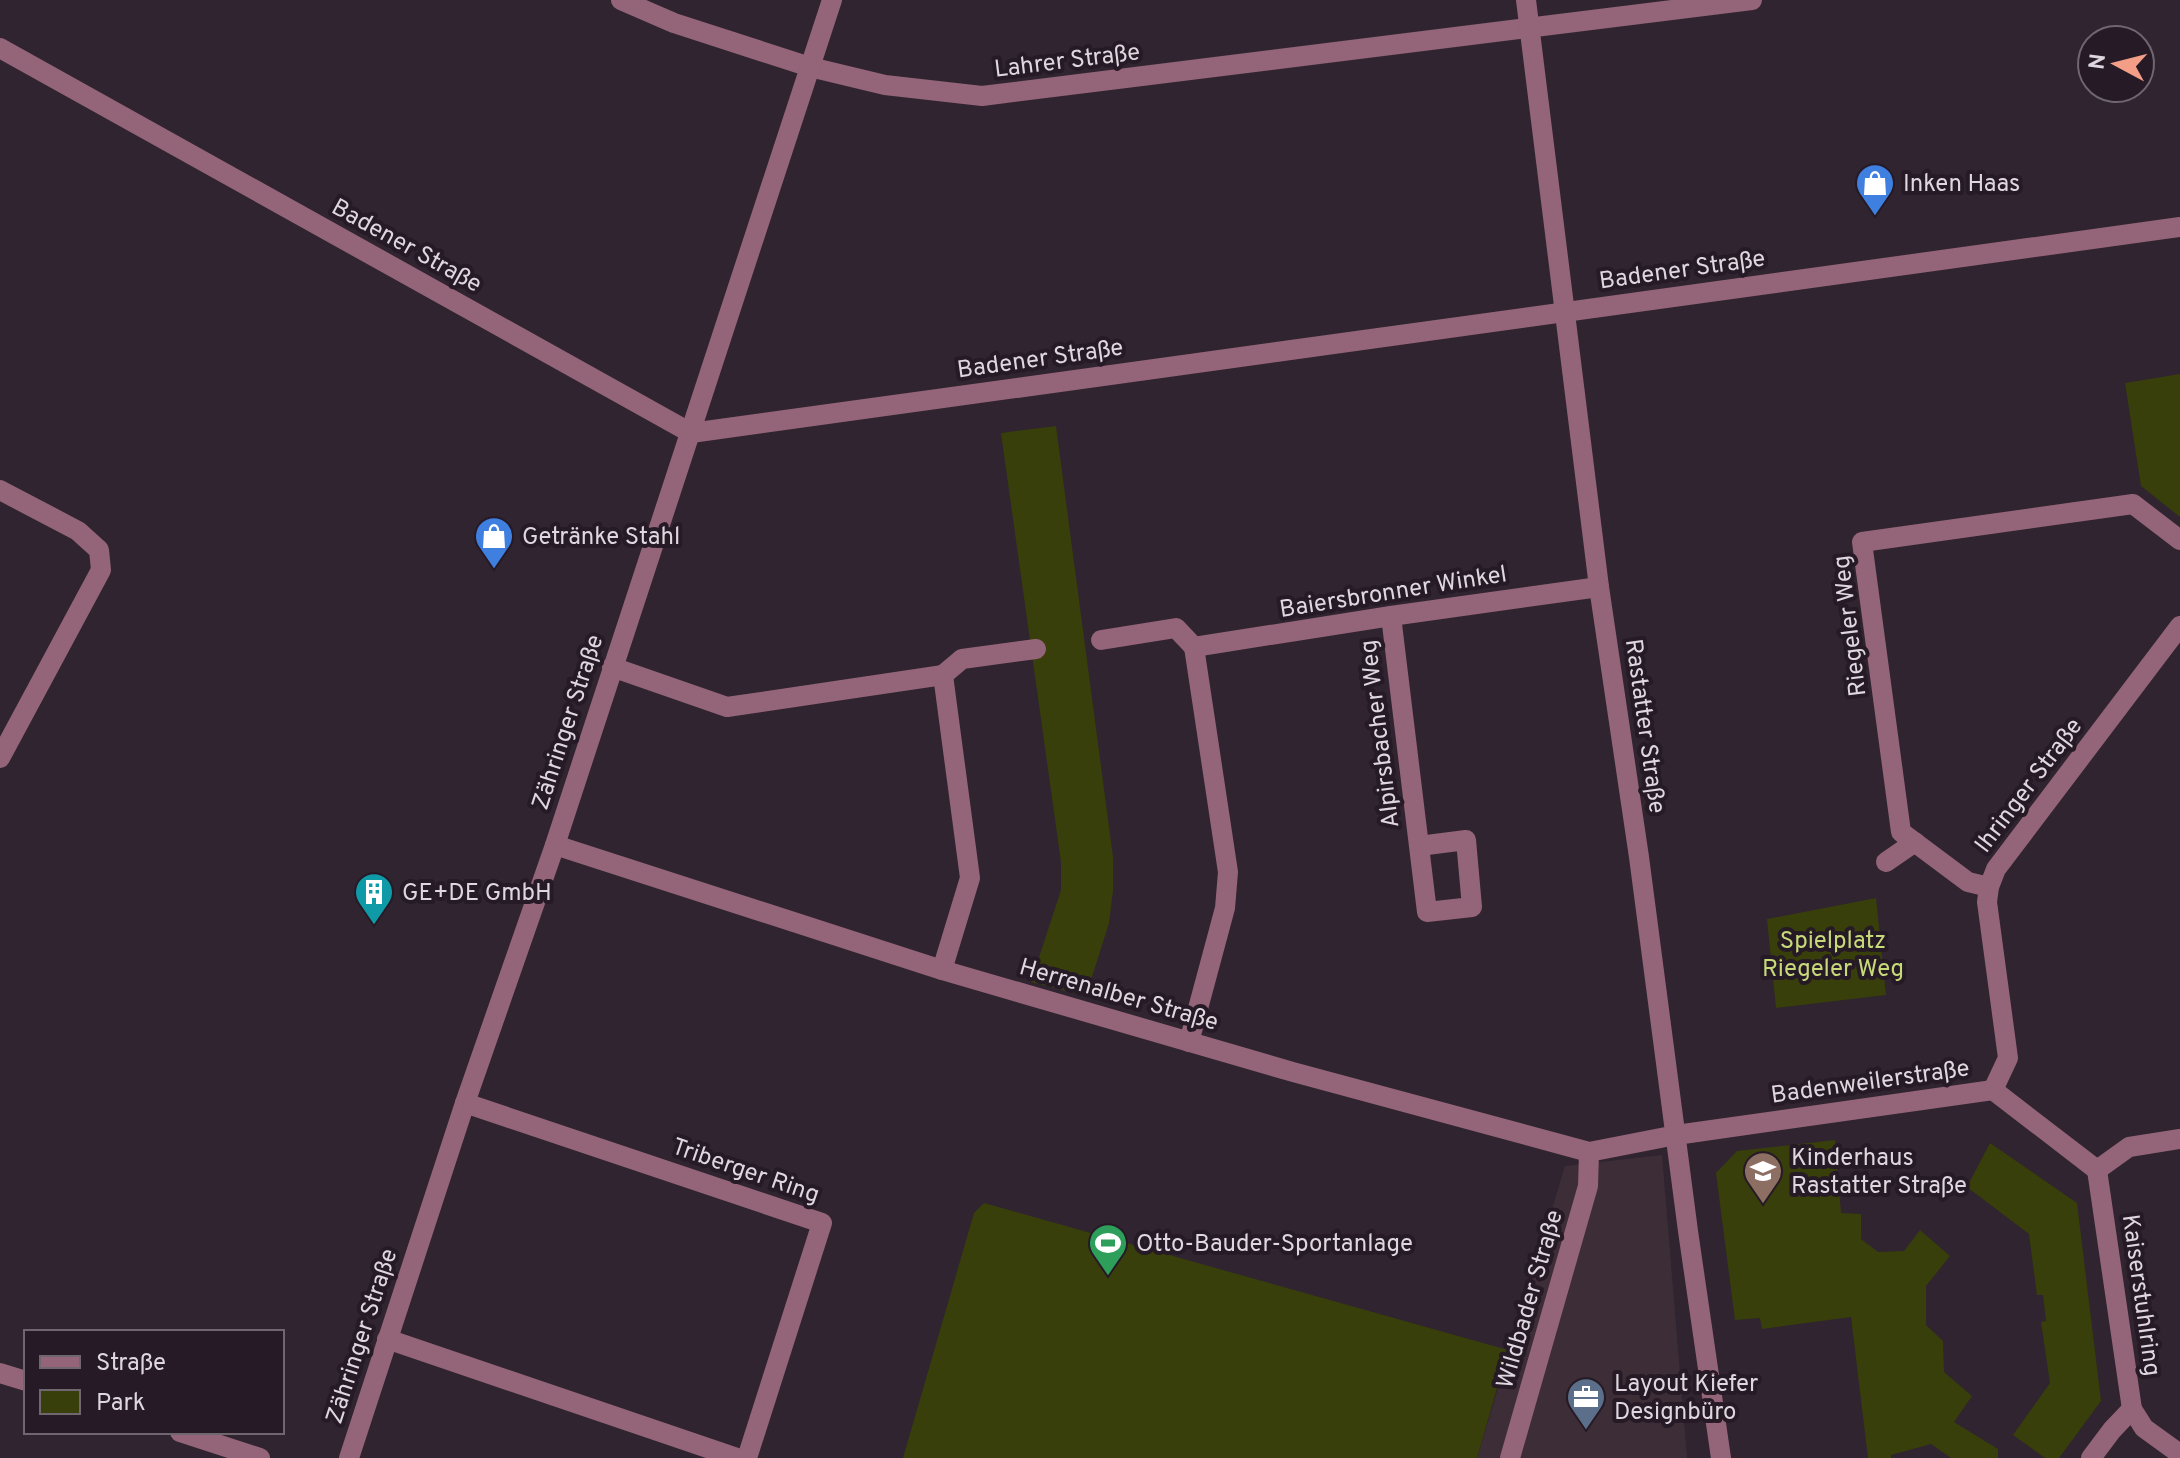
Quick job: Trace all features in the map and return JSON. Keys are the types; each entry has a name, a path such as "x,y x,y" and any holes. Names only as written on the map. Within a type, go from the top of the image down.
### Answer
{"street":[{"name":"Lahrer Straße","path":"621,0 674,23 810,67 885,85 982,96 1752,0"},
{"name":"Zähringer Straße","path":"349,1458 465,1103 555,845 832,0"},
{"name":"Rastatter Straße","path":"1526,0 1599,587 1721,1458"},
{"name":"Badener Straße","path":"0,48 691,433 2180,227"},
{"path":"0,490 78,531 99,550 101,570 0,758"},
{"name":"Riegeler Weg","path":"1989,887 1968,882 1901,832 1862,542 2133,504 2180,540"},
{"name":"Baiersbronner Winkel","path":"1194,647 1599,587"},
{"name":"Alpirsbacher Weg","path":"1391,616 1419,846"},
{"name":"Ihringer Straße","path":"1993,1090 2008,1058 1987,902 1996,869 2180,626"},
{"path":"1101,640 1176,628 1194,647 1228,872 1225,908 1189,1042"},
{"path":"612,667 727,707 943,675 962,659 1036,649"},
{"path":"942,970 970,878 943,675"},
{"path":"1886,862 1915,842"},
{"name":"Herrenalber Straße","path":"555,845 942,970 1496,1128 1589,1152 1676,1135"},
{"name":"Badenweilerstraße","path":"1676,1135 1993,1090 2097,1170"},
{"name":"Triberger Ring","path":"465,1103 822,1223 747,1458"},
{"path":"2097,1170 2129,1147 2180,1139"},
{"name":"Wildbader Straße","path":"1510,1458 1588,1186 1589,1152"},
{"name":"Kaiserstuhlring","path":"2097,1170 2132,1409 2144,1428 2180,1454"},
{"path":"387,1339 737,1458"},
{"path":"0,1373 24,1380"},
{"path":"2091,1458 2132,1409"},
{"path":"186,1434 260,1458"}],"shaded area":[{"path":"1662,1155 1687,1458 1477,1458 1565,1166"}],"green space":[{"path":"2180,374 2180,517 2141,486 2125,383"},
{"path":"1056,426 1113,857 1109,923 1086,996 1031,982 1061,890 1061,862 1001,433"},
{"name":"Spielplatz Riegeler Weg","path":"1876,898 1886,995 1776,1008 1767,919"},
{"path":"1835,1140 1841,1213 1861,1214 1861,1239 1878,1252 1904,1251 1920,1230 1950,1256 1926,1286 1926,1325 1943,1341 1944,1372 1972,1396 1954,1422 1998,1449 1998,1458 1951,1458 1931,1444 1891,1455 1891,1458 1868,1458 1851,1317 1762,1329 1760,1318 1735,1320 1716,1173 1737,1151"},
{"path":"1990,1143 2077,1203 2101,1401 2059,1458 2045,1458 2013,1435 2050,1383 2041,1322 2046,1321 2043,1295 2037,1295 2029,1234 1967,1187"},
{"name":"Otto-Bauder-Sportanlage","path":"984,1203 1508,1350 1477,1458 903,1458 974,1213"}],"place":[{"name":"Inken Haas","path":"1875,217"},
{"name":"Getränke Stahl","path":"494,570"},
{"name":"GE+DE GmbH","path":"374,926"},
{"name":"Kinderhaus Rastatter Straße","path":"1763,1205"},
{"name":"Otto-Bauder-Sportanlage","path":"1108,1277"},
{"name":"Layout Kiefer Designbüro","path":"1586,1431"}]}
